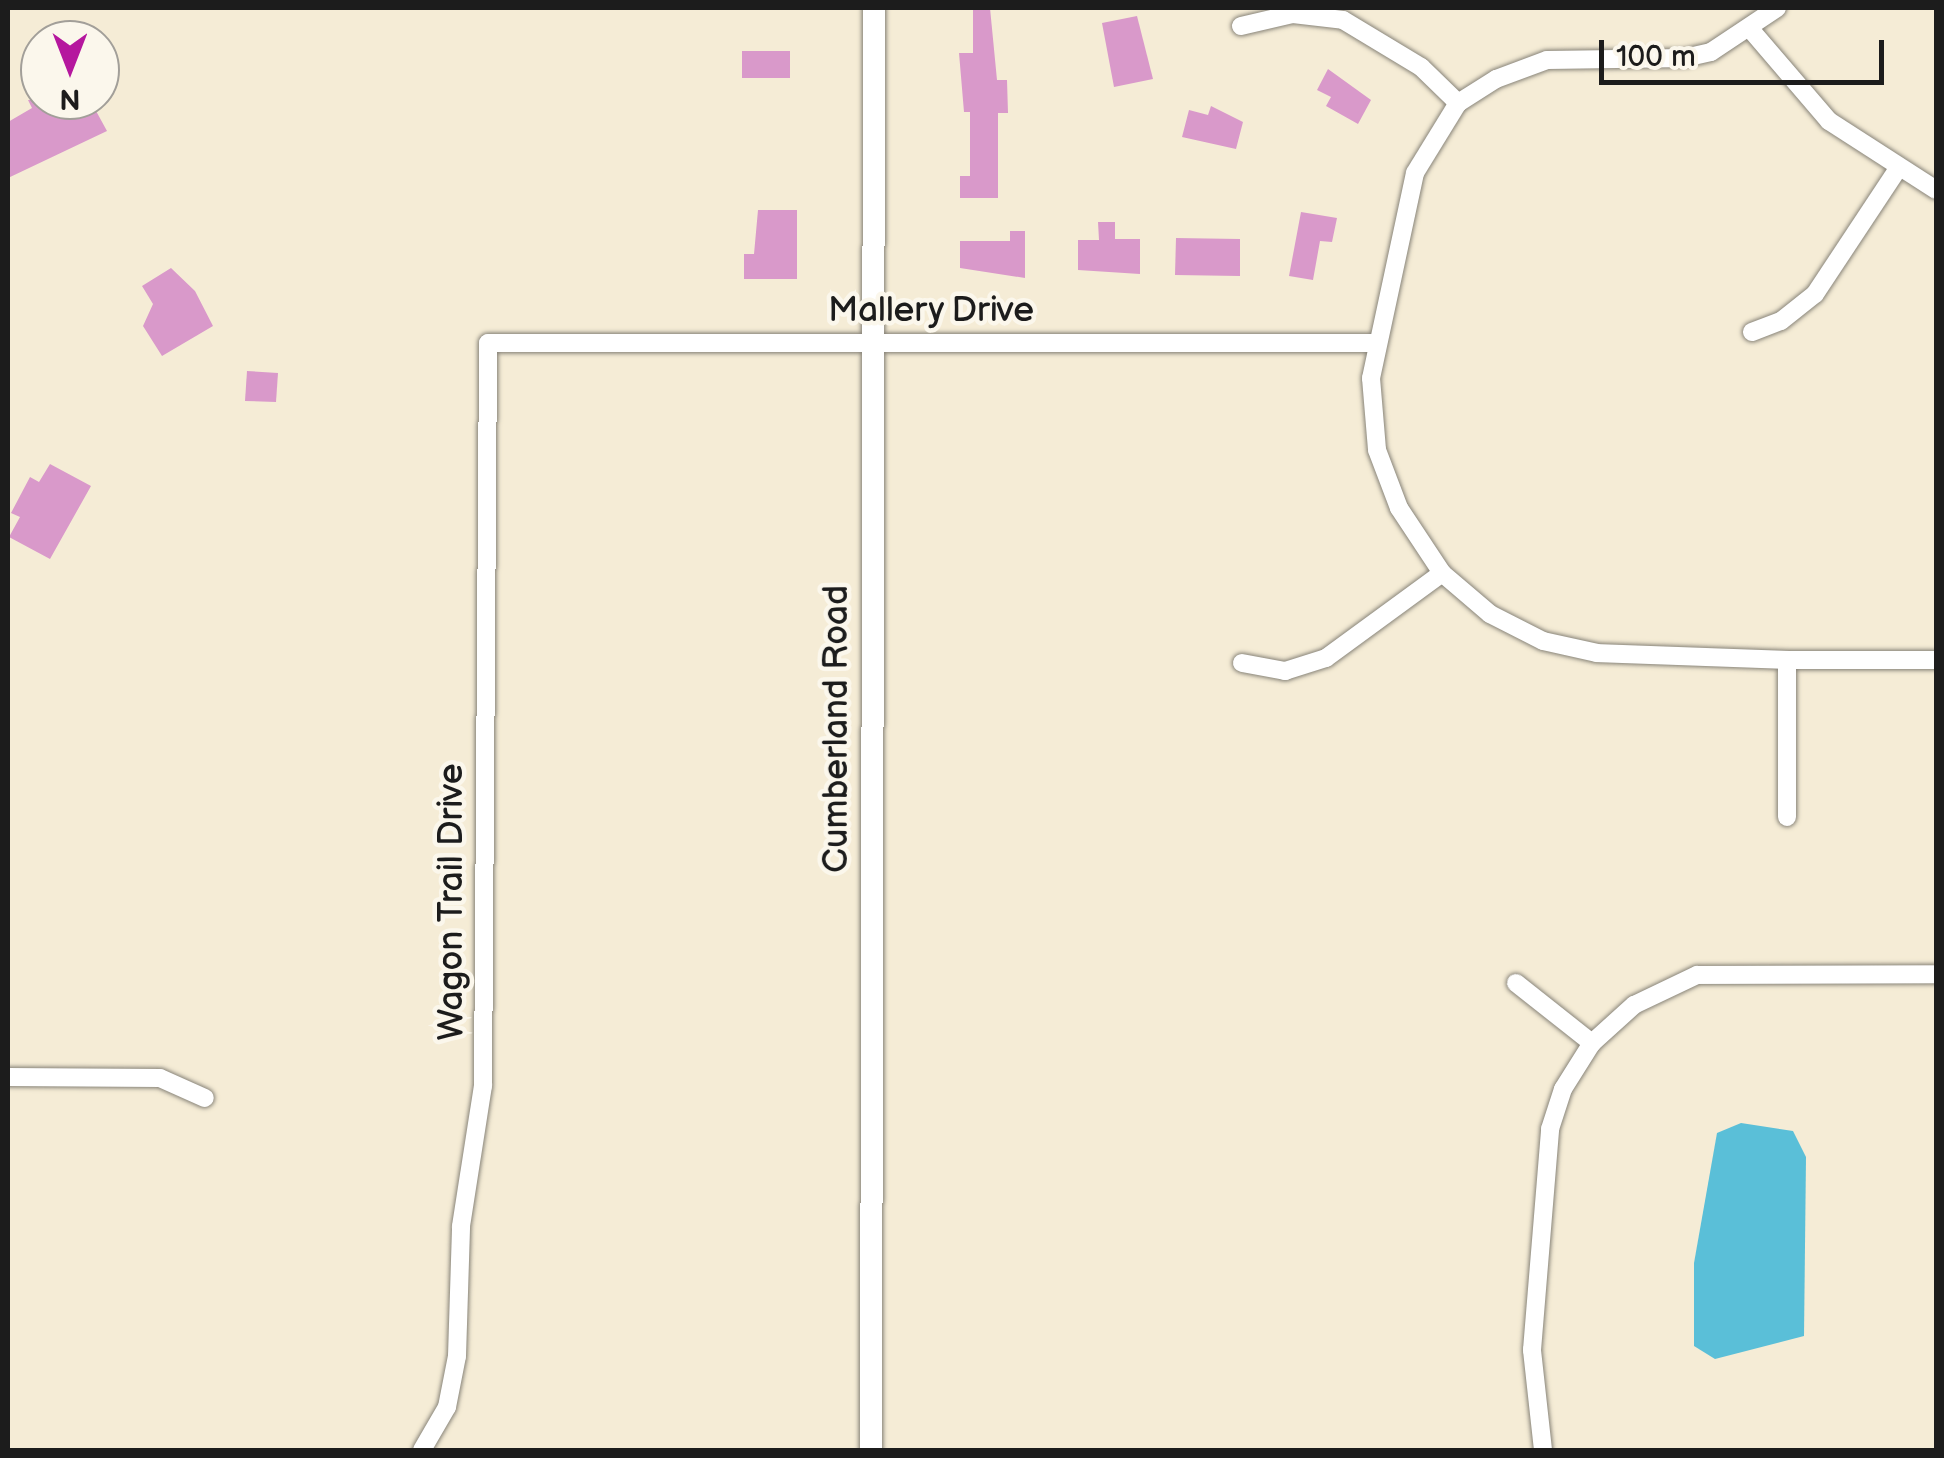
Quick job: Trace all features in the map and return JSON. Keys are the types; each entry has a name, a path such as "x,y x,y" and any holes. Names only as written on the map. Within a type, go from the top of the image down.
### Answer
{"street":[{"name":"Cumberland Road","path":"871,1450 870,344 874,8"},
{"path":"1777,8 1751,30 1686,58 1548,60 1496,79 1458,103 1415,173 1374,344 1377,450 1399,508 1442,573 1490,614 1563,647 1787,660 1936,660"},
{"path":"1242,26 1294,14 1343,20 1421,67 1458,103"},
{"path":"1751,30 1816,109 1897,170 1936,190"},
{"path":"1752,332 1782,321 1815,294 1897,170"},
{"name":"Mallery Drive","path":"488,344 1374,344"},
{"name":"Wagon Trail Drive","path":"422,1450 447,1407 457,1356 461,1226 483,1086 488,344"},
{"path":"1242,663 1285,672 1326,658 1442,573"},
{"path":"1787,660 1788,816"},
{"path":"1543,1450 1531,1374 1550,1129 1564,1089 1592,1043 1634,1005 1697,975 1936,974"},
{"path":"1516,982 1592,1043"},
{"path":"8,1077 160,1078 205,1098"}],"water":[{"path":"1741,1123 1793,1131 1806,1157 1804,1336 1715,1359 1694,1346 1694,1263 1717,1133"}],"building":[{"path":"973,8 990,8 997,80 1007,80 1008,113 998,113 998,198 960,198 960,176 970,176 970,112 964,112 959,53 973,53"},
{"path":"1137,16 1153,79 1114,87 1102,23"},
{"path":"742,51 790,51 790,78 742,78"},
{"path":"1328,69 1371,100 1358,124 1326,106 1331,97 1317,90"},
{"path":"1211,106 1243,122 1236,149 1182,137 1189,110 1208,115"},
{"path":"20,115 20,120 101,120 107,131 8,178 8,122"},
{"path":"758,210 797,210 797,279 744,279 744,254 754,254"},
{"path":"1301,212 1337,218 1332,242 1320,241 1313,280 1289,276"},
{"path":"1098,222 1115,222 1115,239 1140,239 1140,274 1078,270 1078,240 1099,240"},
{"path":"1010,231 1025,231 1025,278 960,268 960,241 1010,241"},
{"path":"1176,238 1240,239 1240,276 1175,275"},
{"path":"171,268 195,291 213,326 162,356 143,326 153,304 142,286"},
{"path":"247,371 278,373 276,402 245,401"},
{"path":"50,464 91,486 50,559 9,537 20,517 11,513 30,477 39,482"}]}
